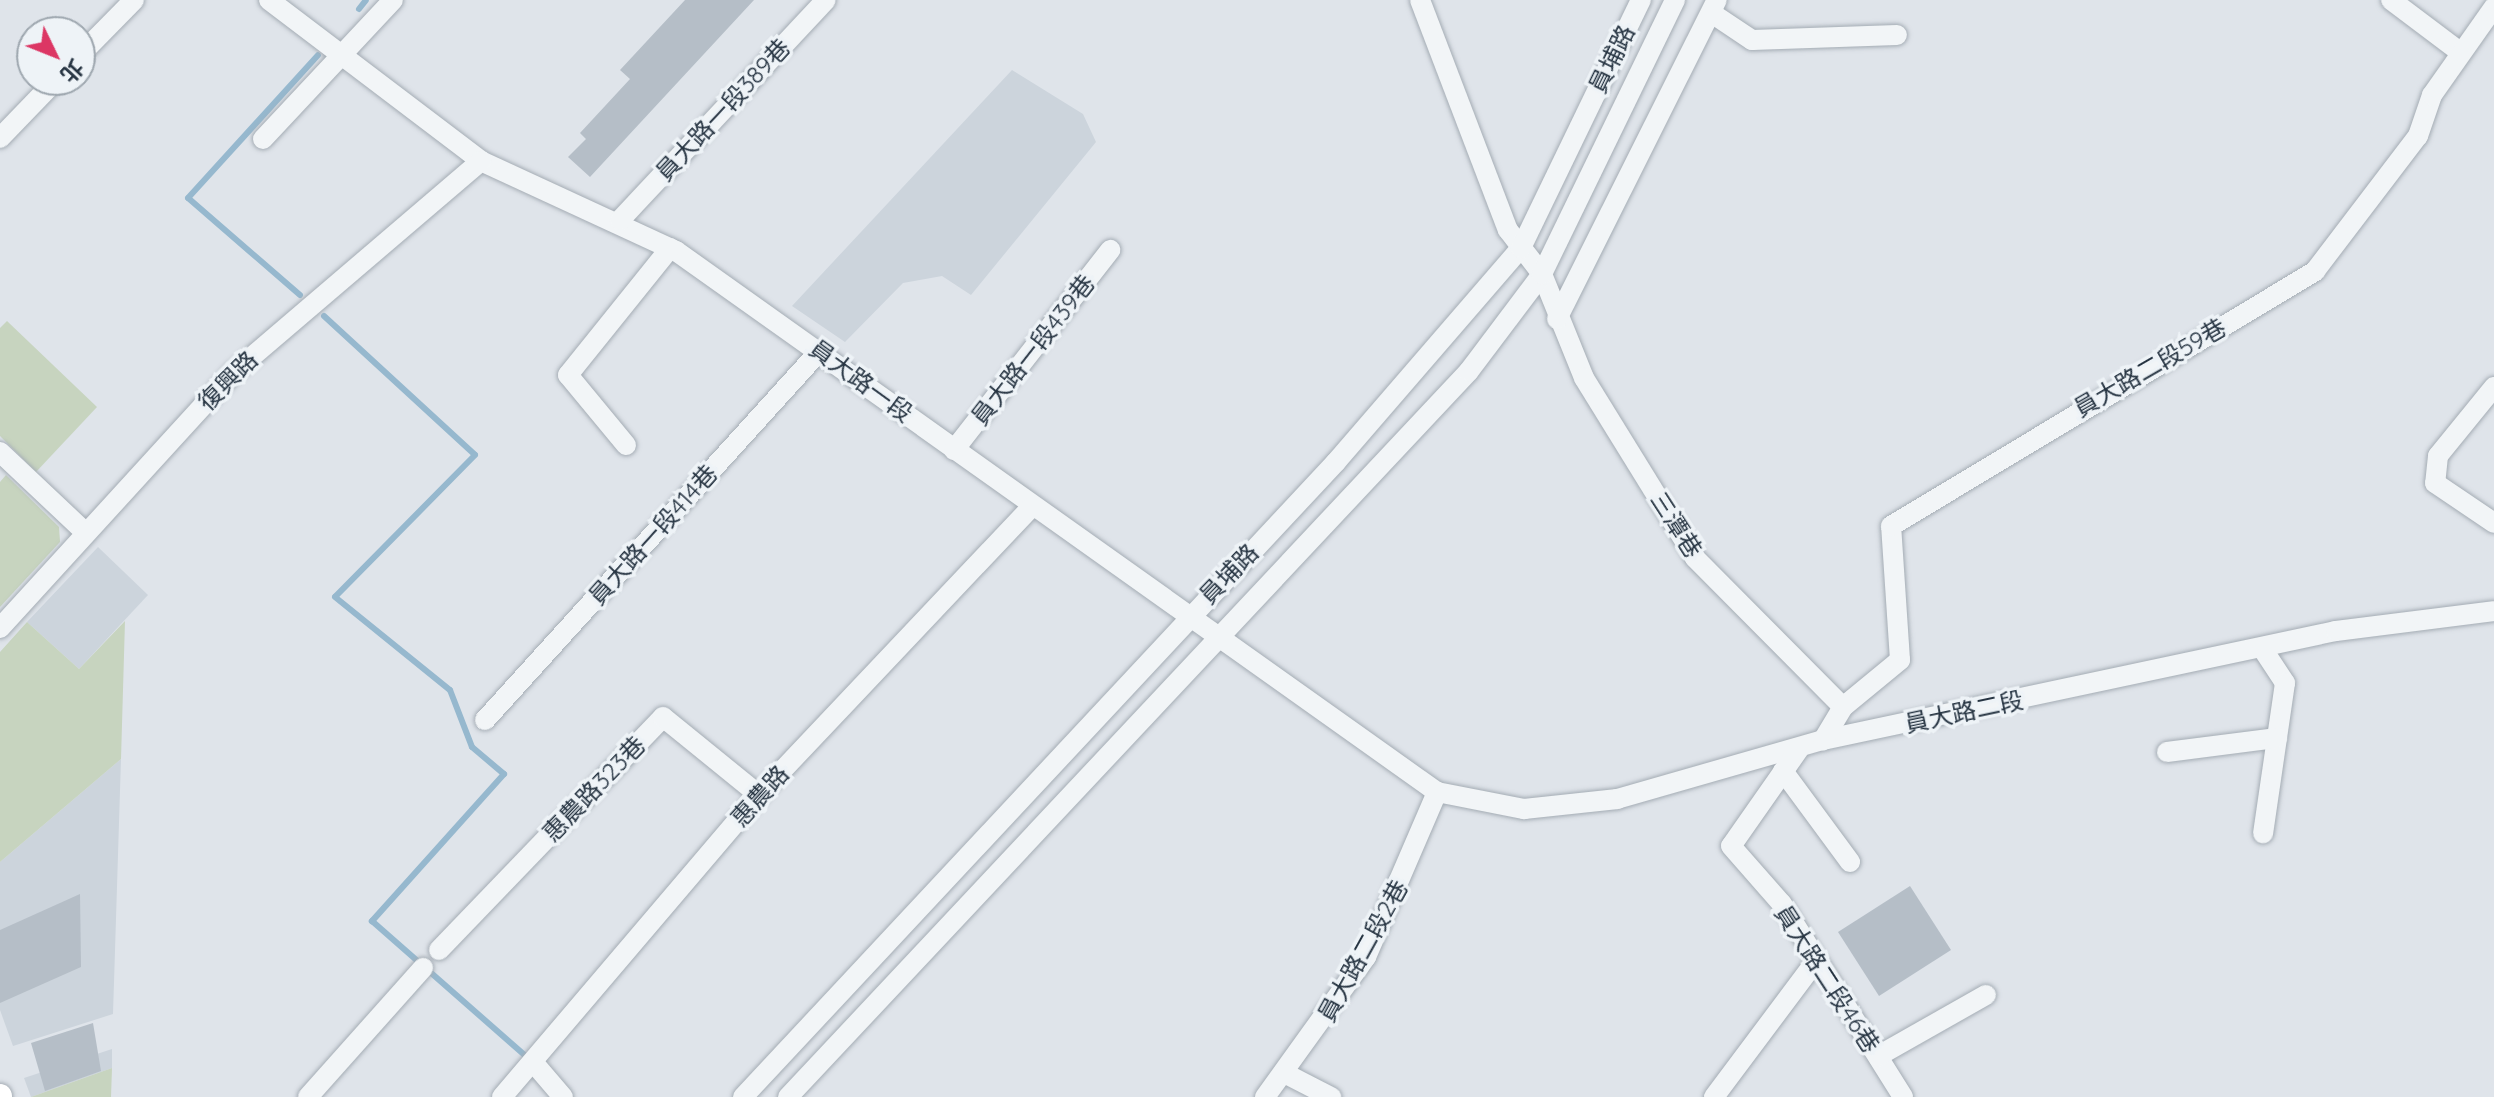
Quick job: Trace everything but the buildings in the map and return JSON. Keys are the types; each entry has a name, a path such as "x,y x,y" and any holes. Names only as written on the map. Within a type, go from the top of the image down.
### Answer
{"street":[{"path":"96,39 134,0"},
{"name":"員大路一段","path":"269,0 481,161 620,220 670,248 820,351 1031,507 1190,615 1437,792"},
{"path":"263,139 393,0"},
{"name":"員大路一段389巷","path":"620,220 826,0"},
{"name":"三潭巷","path":"1420,0 1508,230 1542,274 1557,319 1584,378 1695,558 1843,707"},
{"name":"員埔路","path":"743,1097 1336,462 1521,248 1641,0"},
{"name":"員埔路","path":"788,1097 1222,638 1469,371 1542,274 1675,0"},
{"path":"2391,0 2460,52"},
{"path":"1557,319 1715,7 1752,40 1897,35"},
{"name":"員大路二段59巷","path":"1843,707 1900,660 1891,526 2315,271 2418,136 2460,52 2494,7"},
{"path":"0,138 41,96"},
{"name":"復興路","path":"0,628 234,372 481,161"},
{"path":"626,445 568,375 670,248"},
{"name":"員大路一段439巷","path":"954,450 1110,250"},
{"name":"員大路一段414巷","path":"485,720 820,351"},
{"path":"2494,387 2438,456 2435,483 2494,523"},
{"path":"0,452 85,532"},
{"name":"惠農路","path":"502,1097 759,795 1031,507"},
{"name":"員大路二段","path":"1437,792 1524,809 1617,799 1823,740 2262,648 2494,611"},
{"path":"2262,648 2285,683 2263,833"},
{"path":"1823,740 1843,707"},
{"name":"惠農路323巷","path":"439,950 663,717 759,795"},
{"path":"2167,752 2277,738"},
{"name":"員大路二段46巷","path":"1799,749 1731,846 1782,904 1815,962 1878,1056 1897,1095"},
{"path":"1783,771 1850,862"},
{"name":"員大路二段2巷","path":"1265,1097 1286,1074 1377,938 1437,792"},
{"path":"1714,1097 1815,962"},
{"path":"308,1097 423,968"},
{"path":"1878,1056 1986,995"},
{"path":"533,1062 563,1097"},
{"path":"1286,1074 1331,1097"}],"shaded area":[{"path":"1012,70 1083,114 1096,142 971,295 942,276 903,283 845,342 792,306"},
{"path":"98,547 148,595 79,669 27,622"},
{"path":"121,759 113,1014 13,1046 0,1010 0,862"},
{"path":"112,1049 112,1068 31,1097 24,1078"}],"green space":[{"path":"7,321 97,407 36,472 0,436 0,328"},
{"path":"6,475 59,527 60,542 0,607 0,482"},
{"path":"125,621 121,759 0,862 0,652 27,622 79,669"},
{"path":"112,1068 111,1097 31,1097"}],"waterway":[{"path":"359,9 366,0"},
{"path":"300,295 188,198 318,55"},
{"path":"324,316 475,455 335,597 450,690 472,747 504,774 372,921 528,1058"}]}
